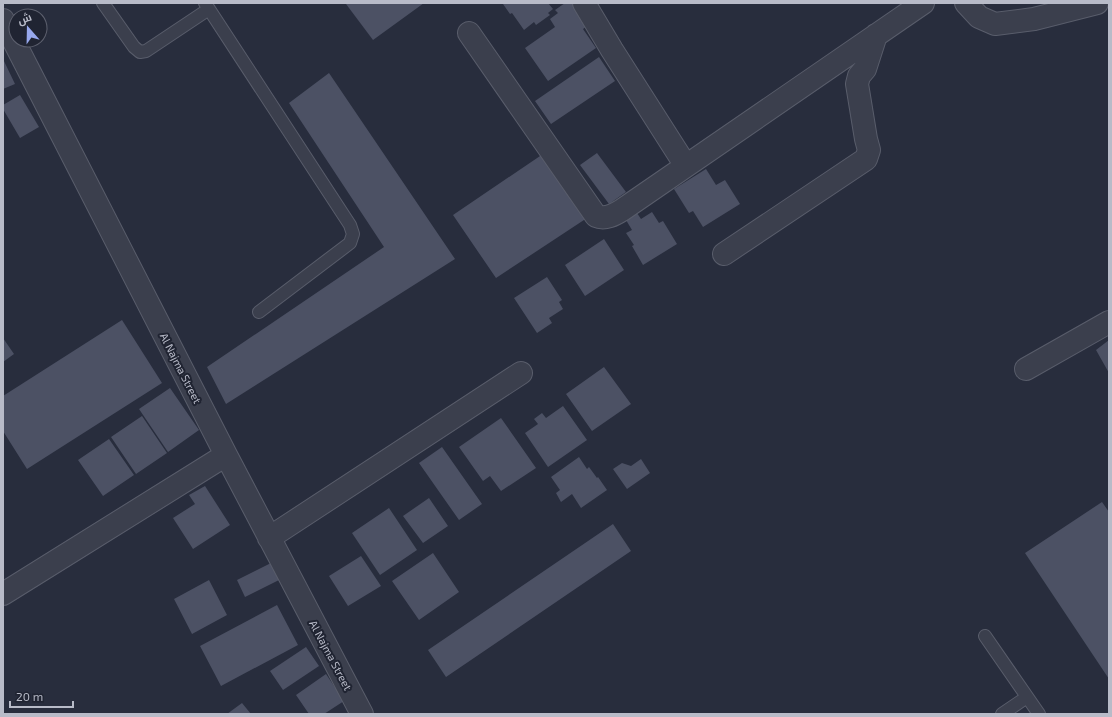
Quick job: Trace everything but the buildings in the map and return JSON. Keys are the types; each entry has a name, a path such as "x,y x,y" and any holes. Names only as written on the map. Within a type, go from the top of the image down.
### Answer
{"street":[{"path":"584,3 686,166"},
{"path":"469,33 596,216 601,218 613,215 923,3"},
{"path":"966,3 979,17 995,24 1034,19 1097,3"},
{"name":"Al Najma Street","path":"3,20 268,538 362,714"},
{"path":"724,254 866,159 869,150 857,84 859,76 865,69 876,35"},
{"path":"1026,369 1109,322"},
{"path":"268,538 521,374"},
{"path":"3,594 226,455"}],"lane":[{"path":"103,3 134,48 140,52 146,51 207,6 350,226 352,234 350,243 259,312"},
{"path":"985,636 1039,714"},
{"path":"1002,714 1027,697"}]}
